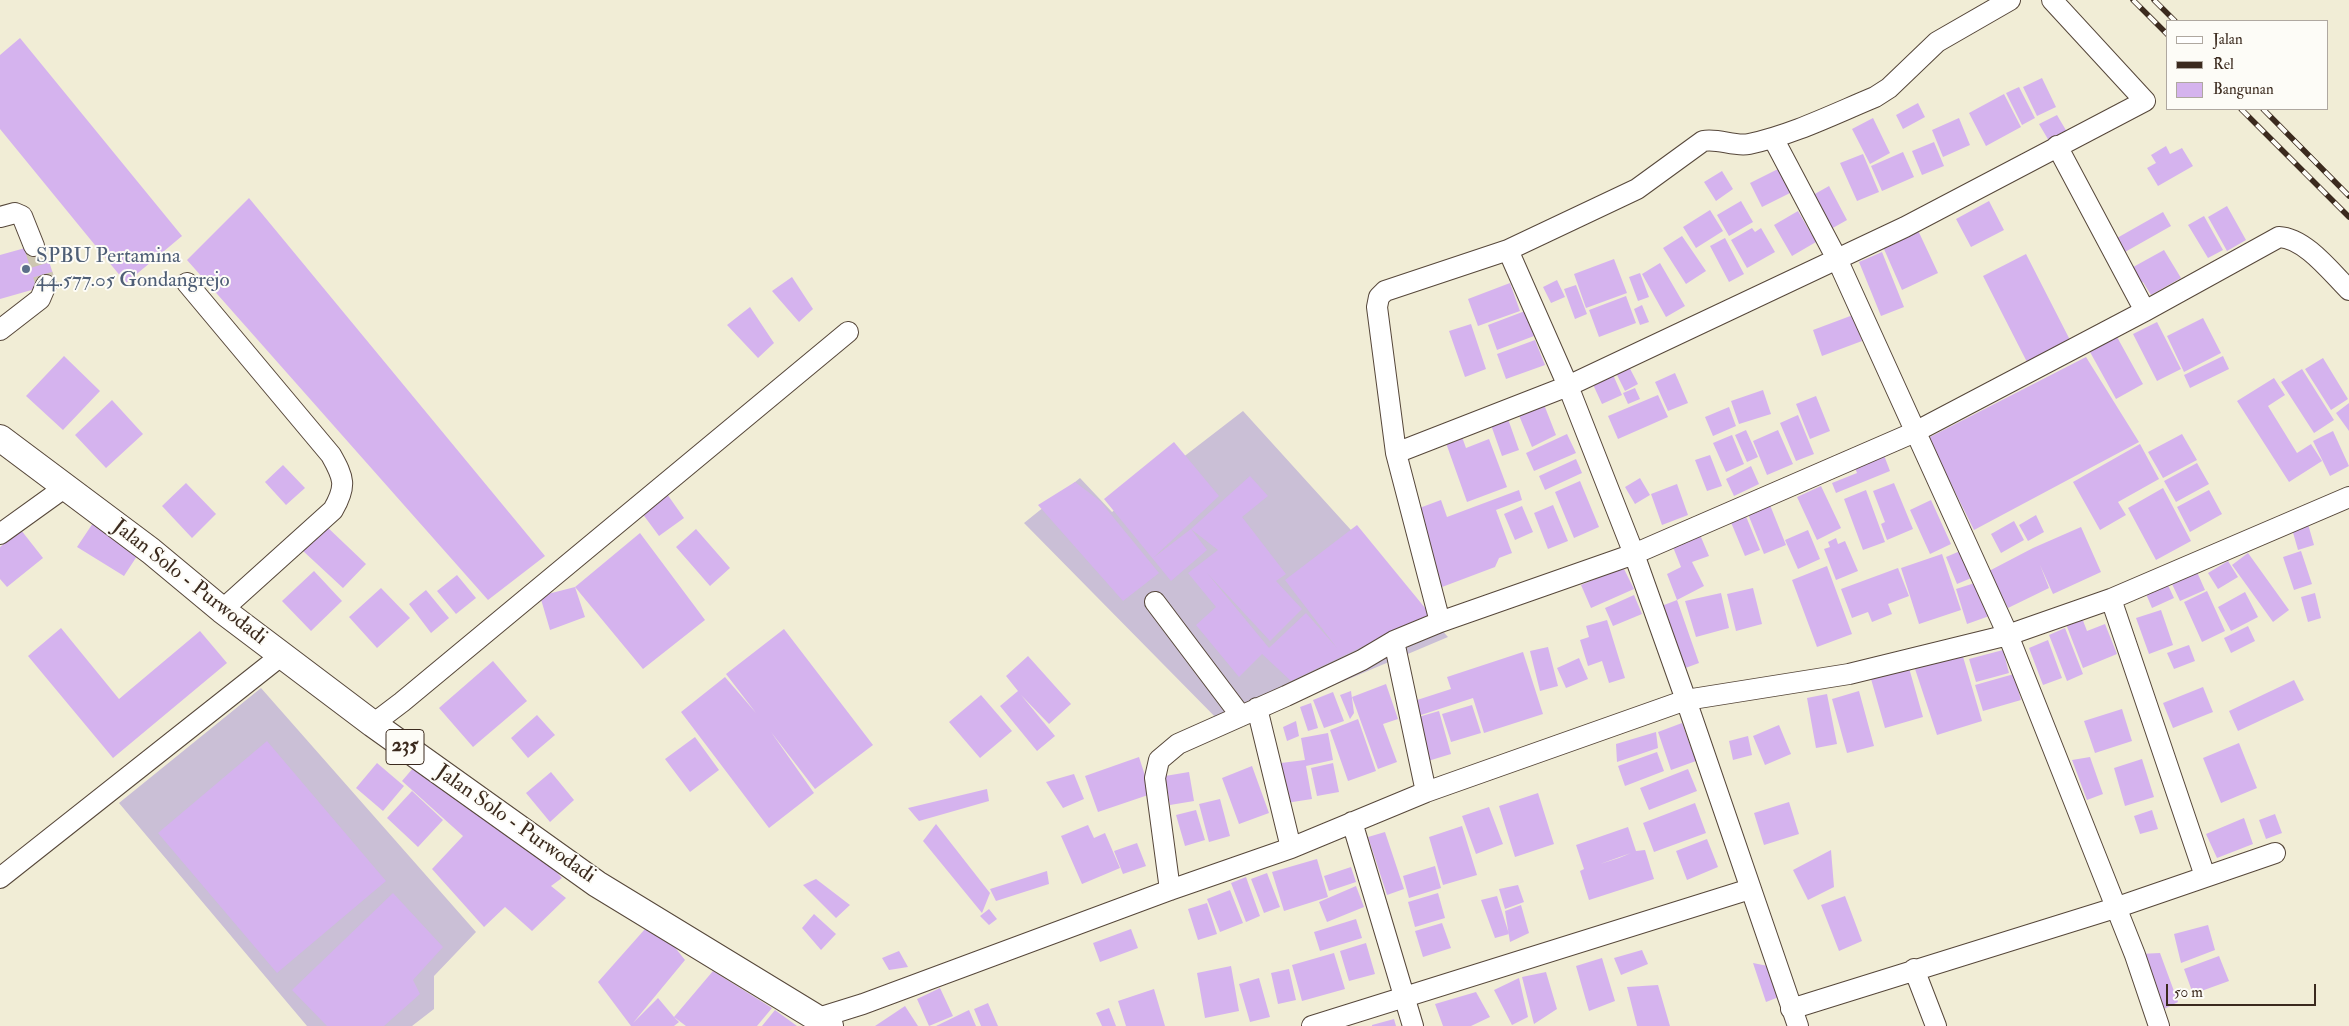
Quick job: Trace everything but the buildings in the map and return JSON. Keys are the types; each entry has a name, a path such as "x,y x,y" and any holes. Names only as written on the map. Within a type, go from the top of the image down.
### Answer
{"main road":[{"name":"Jalan Solo - Purwodadi","path":"0,438 64,488 151,551 222,610 373,724 597,884 824,1022"}],"street":[{"path":"1440,622 1396,453 1377,307 1379,297 1386,291 1508,250 1637,189 1703,142 1713,139 1746,145 1773,138 1875,97 1889,88 1938,42 2010,0"},
{"path":"1396,453 1568,386 1905,226 2144,101 2052,0"},
{"path":"1773,138 1837,259 2008,635 2135,955 2159,1026"},
{"path":"2057,146 2145,311"},
{"path":"0,217 15,213 22,216 34,246"},
{"path":"1170,890 1155,778 1158,760 1178,744 1362,660 1394,641 1440,622 1634,554 1915,432 2145,311 2279,237 2289,238 2298,242 2328,268 2349,290"},
{"path":"1508,250 1568,386 1634,554 1794,1017 1914,969 2115,908 2275,853"},
{"path":"187,283 326,448 342,475 343,487 333,510 222,610"},
{"path":"0,330 40,298 46,285"},
{"path":"373,724 848,332"},
{"path":"0,534 64,488"},
{"path":"824,1022 863,1004 1170,890 1290,848 1426,792 1686,700 1849,674 2008,635 2111,599 2349,496"},
{"path":"2111,599 2205,876"},
{"path":"1155,602 1249,712 1290,848"},
{"path":"1394,641 1426,792"},
{"path":"0,878 282,655"},
{"path":"1352,822 1413,1026"},
{"path":"1312,1026 1750,889"},
{"path":"1914,969 1936,1026"}],"shaded area":[{"path":"1243,411 1448,637 1228,730 1024,523 1080,478 1112,512"},
{"path":"261,688 476,932 434,976 434,1009 412,1026 307,1026 119,803"}],"tunnel":[{"path":"34,246 46,285"}],"railway":[{"path":"2133,0 2166,33"},
{"path":"2154,0 2174,20"},
{"path":"2242,110 2349,217"},
{"path":"2264,110 2349,196"}],"place":[{"name":"SPBU Pertamina 44.577.05 Gondangrejo","path":"26,269"}]}
